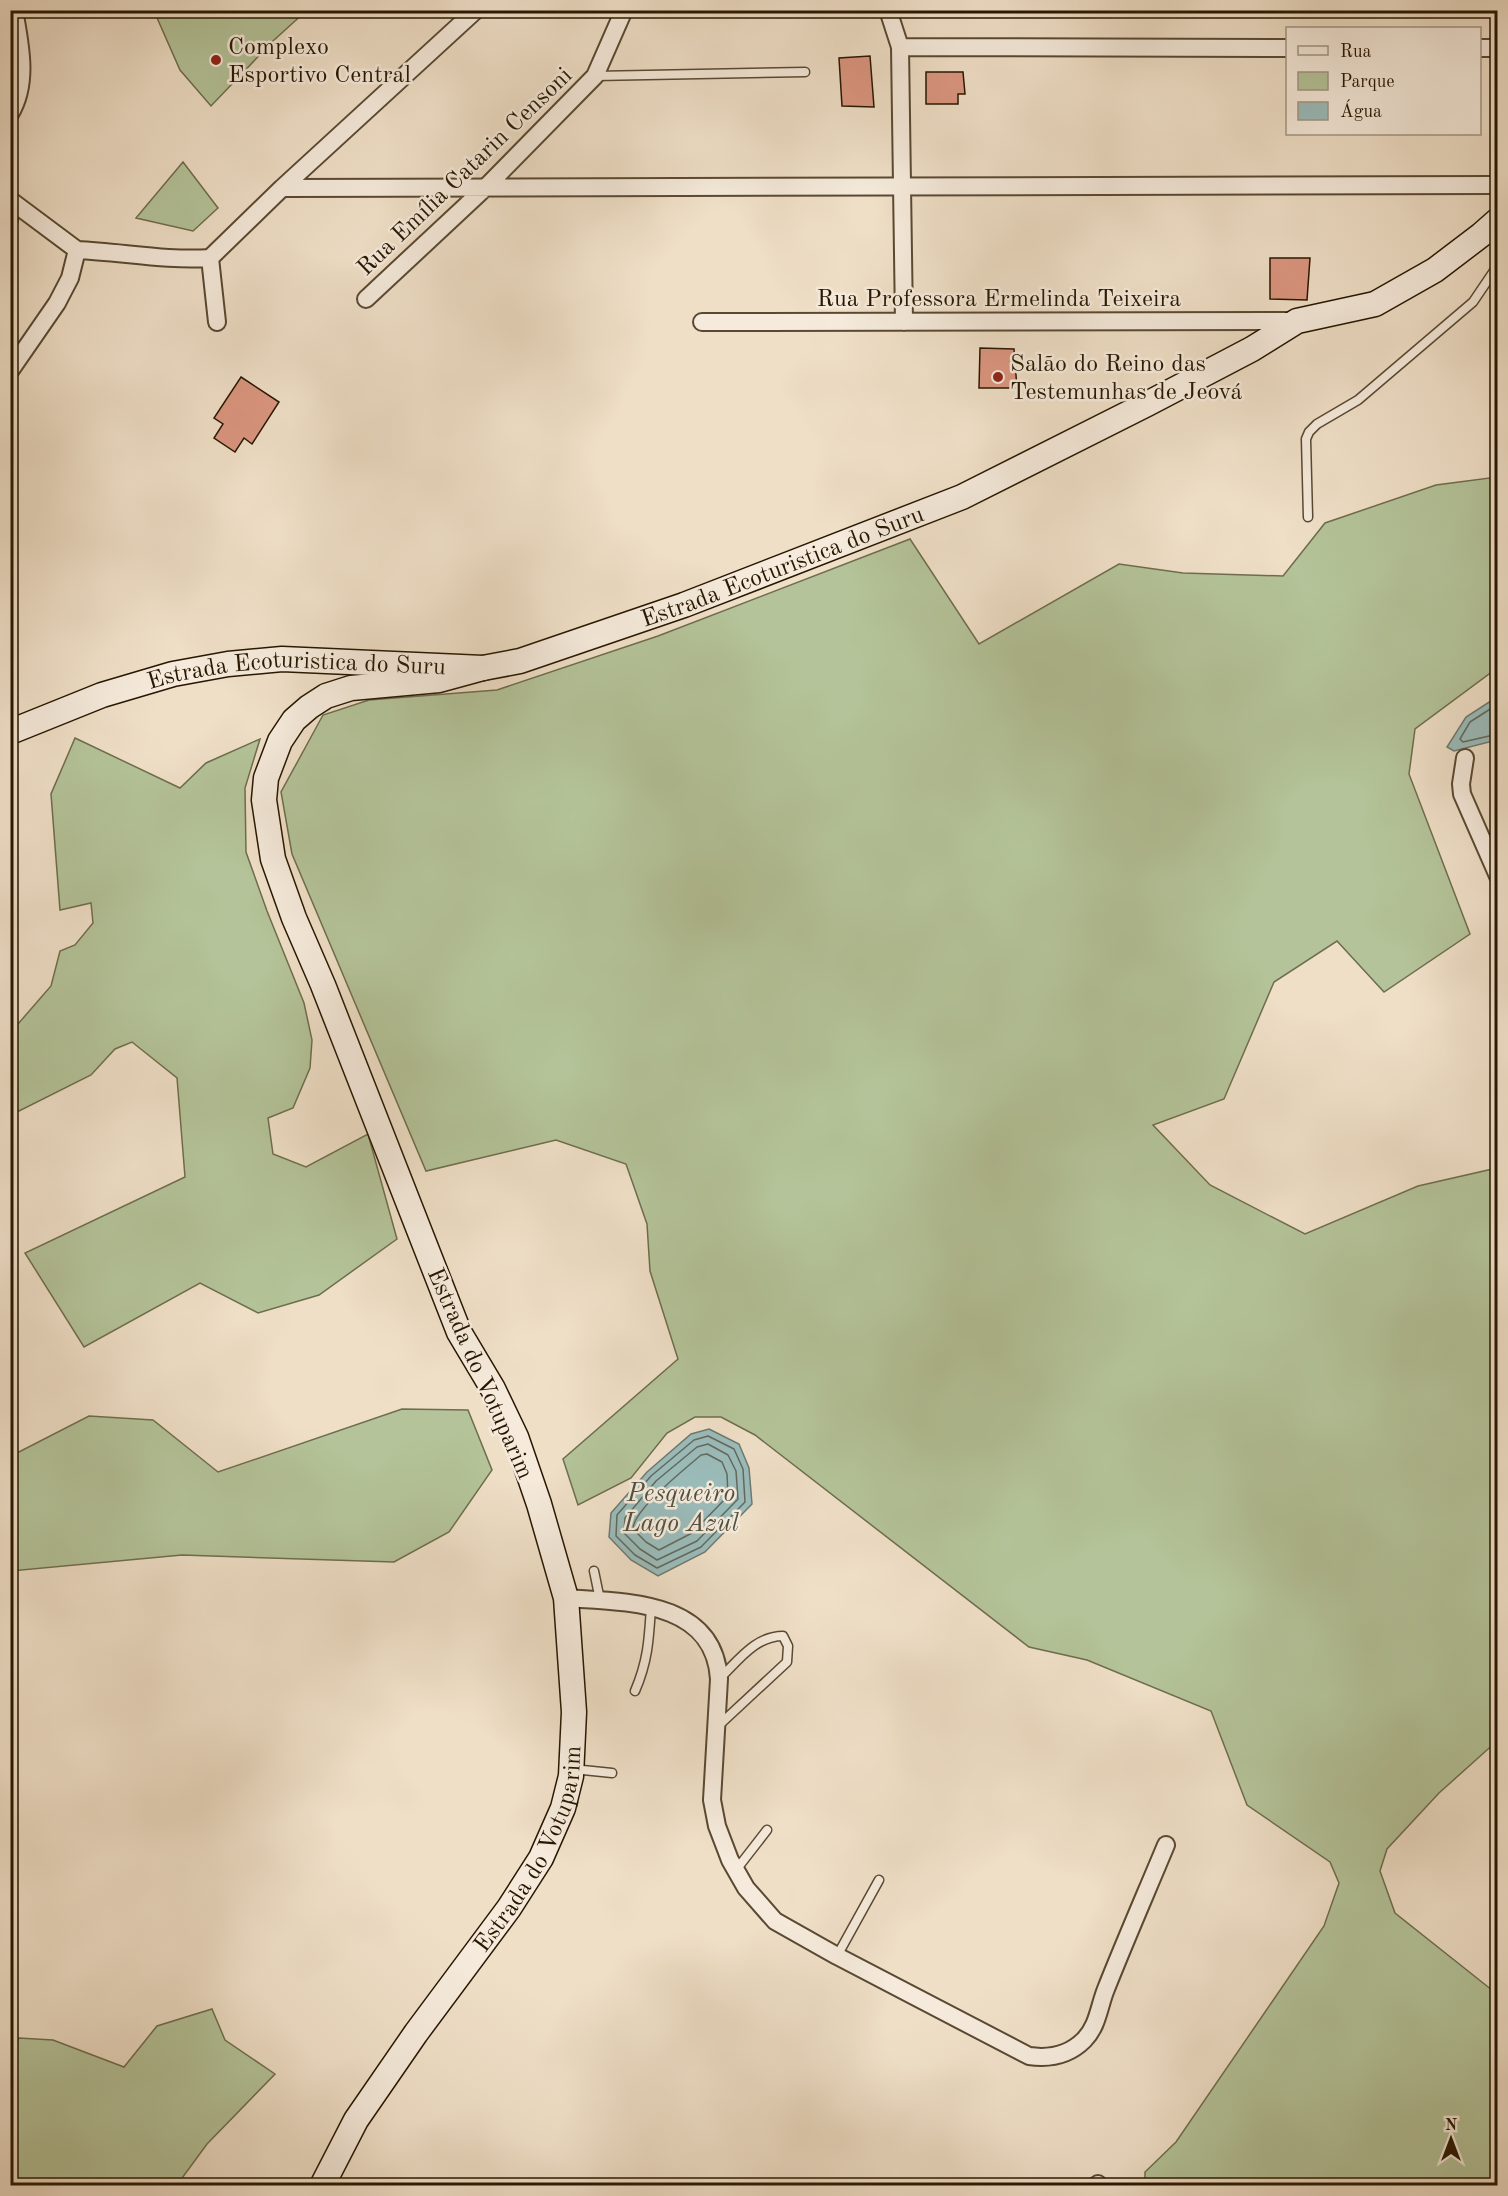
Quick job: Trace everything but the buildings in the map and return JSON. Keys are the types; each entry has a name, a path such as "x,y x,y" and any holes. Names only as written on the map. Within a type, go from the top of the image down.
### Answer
{"street":[{"path":"10,114 20,92 21,66 14,10"},
{"path":"14,202 77,250 164,258 210,258 282,188 476,10"},
{"name":"Rua Emília Catarin Censoni","path":"366,299 486,187 596,76 624,10"},
{"path":"888,10 900,47 904,322"},
{"path":"900,47 1286,48"},
{"path":"1481,48 1497,48"},
{"path":"282,188 1497,185"},
{"name":"Estrada Ecoturistica do Suru","path":"10,732 102,695 139,683 228,664 282,659 483,668 520,661 684,605 942,505 1147,404 1251,349 1297,321 1375,304 1423,278 1489,231"},
{"path":"10,370 57,303 70,278 77,250"},
{"path":"210,258 217,322"},
{"name":"Rua Professora Ermelinda Teixeira","path":"702,322 1297,321"},
{"name":"Estrada do Votuparim","path":"322,2186 362,2112 416,2033 509,1908 542,1858 563,1808 571,1769 574,1712 566,1598 539,1504 516,1437 493,1389 459,1332 282,886 273,859 264,800 266,778 280,741 294,720 309,706 326,696 351,688 439,680 483,668"},
{"path":"1465,758 1461,784 1462,794 1497,876"},
{"path":"566,1598 660,1608 680,1617 696,1628 711,1645 718,1663 719,1679 712,1800 717,1826 736,1871 746,1888 775,1920 837,1956 1029,2056 1045,2059 1066,2053 1085,2039 1097,2019 1105,1992 1166,1845"}],"lane":[{"path":"596,76 805,72"},
{"path":"10,234 14,202"},
{"path":"1308,517 1306,439 1309,432 1317,424 1358,400 1473,302 1497,265"},
{"path":"594,1571 600,1600"},
{"path":"635,1691 649,1652 651,1607"},
{"path":"717,1728 787,1662 788,1646 783,1636 771,1636 760,1640 719,1679"},
{"path":"571,1769 612,1773"},
{"path":"736,1871 767,1830"},
{"path":"837,1956 879,1880"}],"green space":[{"name":"Complexo Esportivo Central","path":"154,11 306,11 273,41 211,106 180,70"},
{"path":"183,162 218,208 193,231 136,218"},
{"path":"1497,477 1497,668 1415,729 1409,774 1470,934 1384,992 1337,941 1274,982 1224,1099 1153,1125 1210,1185 1305,1234 1418,1186 1497,1168 1497,1741 1439,1793 1387,1849 1380,1871 1395,1913 1497,1994 1497,2185 1145,2185 1145,2172 1176,2142 1324,1926 1339,1883 1330,1862 1247,1805 1211,1711 1087,1660 1029,1647 755,1435 721,1417 695,1417 667,1433 631,1478 578,1505 563,1459 678,1359 650,1271 647,1224 626,1164 556,1140 426,1171 292,854 281,792 323,715 369,700 497,690 658,636 910,539 979,644 1119,564 1183,573 1283,576 1325,523 1436,485"},
{"path":"75,738 180,788 206,763 260,739 245,788 246,852 304,1003 312,1040 310,1068 293,1108 268,1118 273,1154 306,1167 368,1134 397,1239 319,1295 258,1313 200,1283 84,1347 25,1253 185,1177 177,1078 132,1042 115,1049 91,1075 11,1115 11,1032 51,986 60,951 75,945 93,923 91,903 60,910 51,794"},
{"path":"402,1409 468,1410 492,1470 449,1532 394,1562 182,1555 11,1571 11,1456 89,1416 153,1420 218,1472"},
{"path":"212,2009 225,2040 275,2074 207,2144 177,2185 11,2185 11,2053 19,2038 53,2040 124,2067 157,2026"}],"water":[{"path":"1497,697 1497,740 1454,751 1447,747 1466,717"},
{"name":"Pesqueiro Lago Azul","path":"709,1429 739,1444 749,1468 752,1504 705,1552 658,1576 631,1560 609,1537 611,1513 647,1472 691,1434"}],"place":[{"name":"Complexo Esportivo Central","path":"216,60"},
{"name":"Salão do Reino das Testemunhas de Jeová","path":"998,377"}]}
